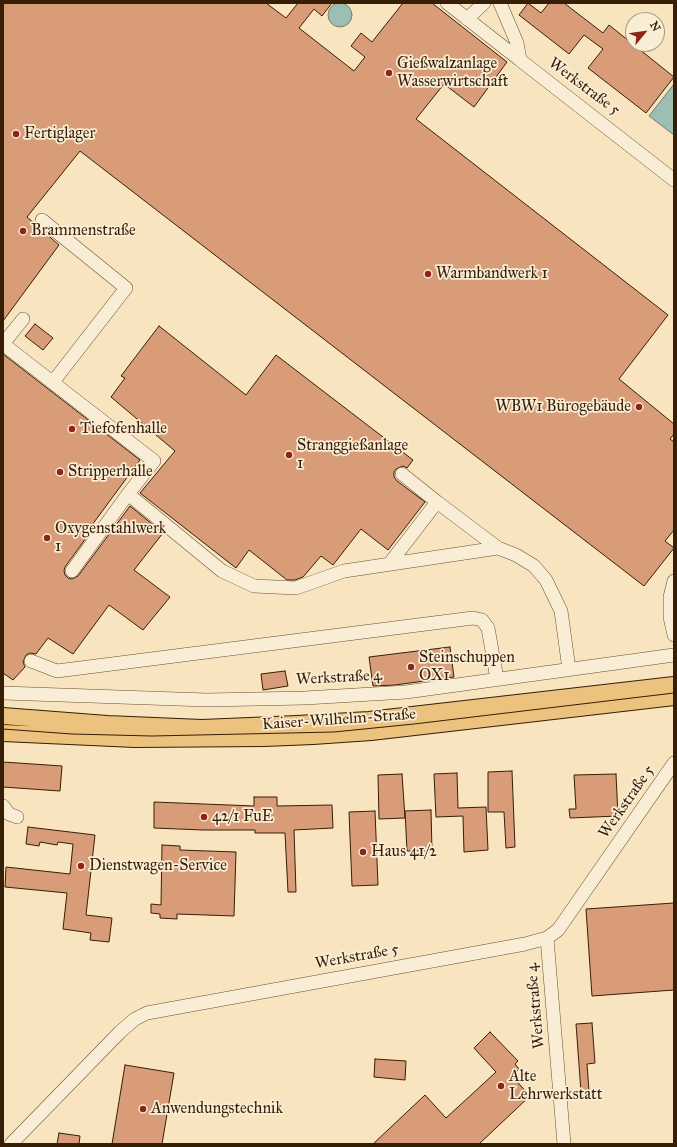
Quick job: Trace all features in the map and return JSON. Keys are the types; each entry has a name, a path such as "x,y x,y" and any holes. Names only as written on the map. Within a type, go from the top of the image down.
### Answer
{"main road":[{"name":"Kaiser-Wilhelm-Straße","path":"3,716 202,728 368,720 669,692"},
{"name":"Kaiser-Wilhelm-Straße","path":"3,733 135,739 313,736 371,732 669,692"}],"lane":[{"name":"Werkstraße 5","path":"447,3 674,180"},
{"path":"467,19 484,3"},
{"path":"500,3 517,43 520,60"},
{"path":"42,220 126,288 53,382"},
{"path":"22,319 3,344 154,461 72,571"},
{"path":"402,474 498,548 516,555 534,566 546,580 561,611 569,669"},
{"path":"128,494 222,571 254,586 296,588 344,571 498,548"},
{"path":"390,564 437,502"},
{"path":"674,580 670,597 670,617 674,635"},
{"path":"31,661 57,671 473,618 482,620 488,628 497,679"},
{"name":"Werkstraße 4","path":"3,693 207,700 305,698 406,692 674,655"},
{"name":"Werkstraße 5","path":"11,1144 120,1032 135,1019 146,1013 525,944 548,938 558,930 674,763"},
{"path":"3,806 9,814 17,817"},
{"name":"Werkstraße 4","path":"548,938 564,1144"}],"water":[{"path":"340,3 349,6 352,15 349,24 340,27 331,24 328,15 331,6"},
{"path":"674,84 674,135 649,116"}],"building":[{"name":"Warmbandwerk 1","path":"3,3 266,3 286,18 298,3 332,3 322,16 314,9 299,28 354,71 365,57 351,46 361,33 372,42 403,3 432,3 507,62 474,107 444,84 416,119 668,315 619,379 674,424 674,434 670,439 674,442 674,530 665,541 674,548 644,586 80,151 27,217 59,245 3,321"},
{"path":"528,3 541,13 549,3 564,3 603,33 609,25 625,38 625,52 643,52 674,77 646,113 588,68 603,49 584,35 569,54 519,15"},
{"path":"35,324 53,338 43,350 25,336"},
{"name":"Stranggießanlage 1","path":"159,326 246,395 276,355 413,460 407,468 403,466 396,469 394,472 394,477 397,481 425,502 388,550 361,529 333,565 321,556 303,577 295,580 287,580 249,550 236,568 140,493 175,451 111,397 125,378 121,376"},
{"name":"Oxygenstahlwerk 1","path":"3,354 140,460 92,525 94,527 65,567 65,575 72,579 78,576 130,506 163,533 134,570 170,597 143,630 109,605 73,654 48,638 36,654 30,653 26,655 23,662 25,667 13,680 3,673"},
{"name":"Steinschuppen OX1","path":"450,647 454,677 395,685 373,686 369,657"},
{"path":"285,671 288,686 263,690 261,674"},
{"path":"3,762 62,766 60,791 3,787"},
{"path":"512,771 515,847 506,848 504,812 488,812 488,772"},
{"path":"457,773 458,808 486,807 488,850 464,852 463,816 436,817 434,774"},
{"path":"402,774 405,818 379,819 378,775"},
{"path":"616,774 618,816 570,818 569,809 576,809 574,775"},
{"path":"254,797 277,797 277,806 332,805 333,828 294,830 296,892 288,892 285,833 255,833 255,830 154,828 154,802 254,806"},
{"path":"431,810 432,851 407,851 405,811"},
{"name":"Haus 41/2","path":"375,811 378,885 352,886 349,812"},
{"name":"Dienstwagen-Service","path":"28,827 95,835 86,915 112,918 109,942 90,940 91,933 63,929 67,893 5,887 6,867 70,874 73,844 58,842 57,845 40,842 39,846 26,844"},
{"path":"162,845 180,846 180,850 236,852 234,916 177,914 177,919 160,918 160,914 151,913 151,904 161,905"},
{"path":"674,903 674,990 592,996 586,909"},
{"path":"592,1023 595,1063 587,1064 589,1091 581,1092 576,1024"},
{"name":"Alte Lehrwerkstatt","path":"490,1032 518,1061 515,1064 519,1069 512,1076 530,1096 479,1144 373,1144 425,1095 446,1118 496,1072 474,1048"},
{"path":"375,1059 406,1061 405,1080 374,1077"},
{"name":"Anwendungstechnik","path":"125,1065 174,1073 162,1144 112,1144"},
{"path":"59,1133 80,1136 79,1144 57,1144"}],"tram line":[{"path":"3,729 72,734 152,736 334,732 674,693"}],"place":[{"name":"Gießwalzanlage Wasserwirtschaft","path":"389,73"},
{"name":"Fertiglager","path":"16,134"},
{"name":"Brammenstraße","path":"23,231"},
{"name":"Warmbandwerk 1","path":"428,274"},
{"name":"WBW1 Bürogebäude","path":"639,407"},
{"name":"Tiefofenhalle","path":"72,429"},
{"name":"Stranggießanlage 1","path":"289,455"},
{"name":"Stripperhalle","path":"60,472"},
{"name":"Oxygenstahlwerk 1","path":"47,538"},
{"name":"Steinschuppen OX1","path":"411,667"},
{"name":"42/1 FuE","path":"204,817"},
{"name":"Haus 41/2","path":"363,852"},
{"name":"Dienstwagen-Service","path":"81,866"},
{"name":"Alte Lehrwerkstatt","path":"501,1086"},
{"name":"Anwendungstechnik","path":"143,1109"}]}
